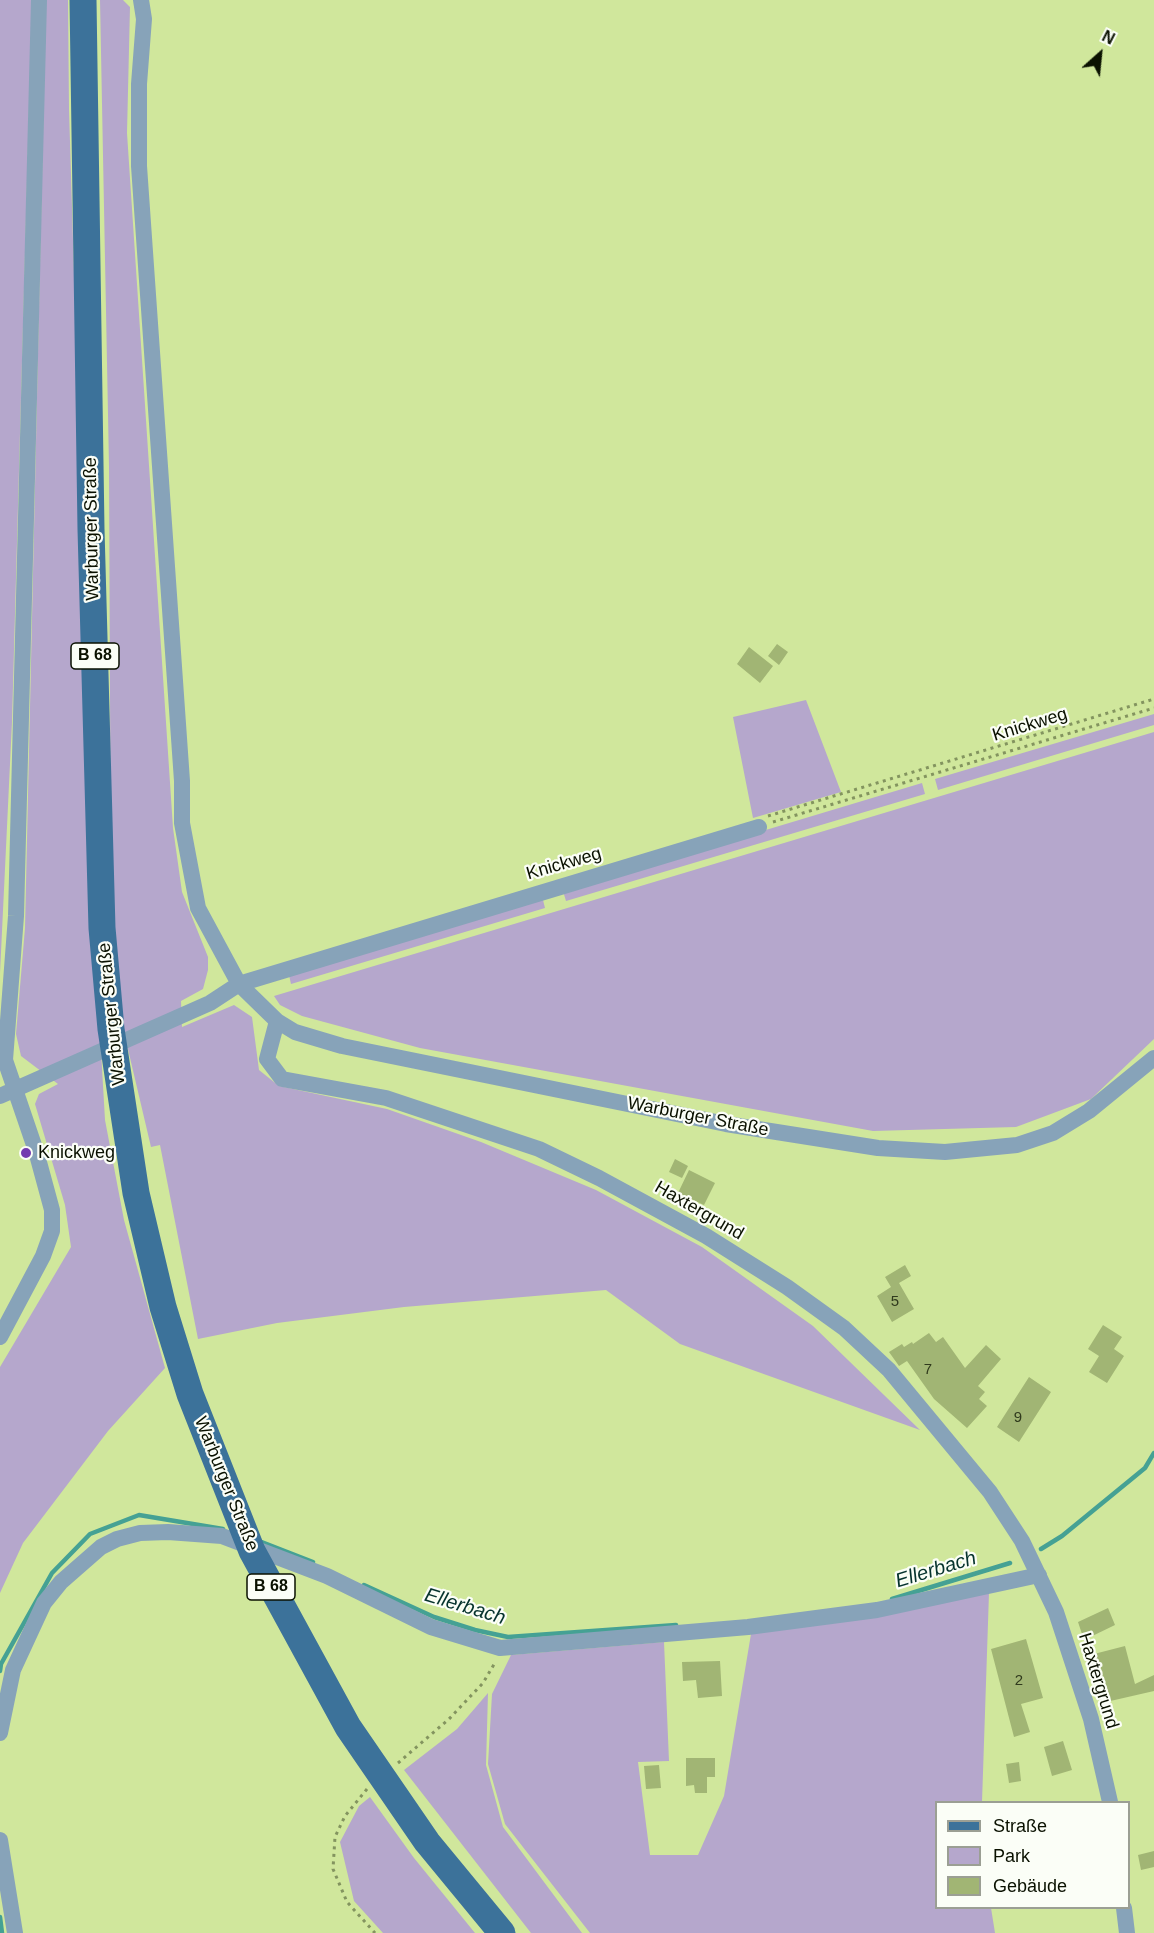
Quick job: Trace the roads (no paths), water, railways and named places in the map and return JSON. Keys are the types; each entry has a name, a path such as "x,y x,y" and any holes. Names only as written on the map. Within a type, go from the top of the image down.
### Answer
{"main road":[{"name":"Warburger Straße","path":"83,0 91,529 102,928 111,1029 136,1193 163,1307 190,1394 252,1551 348,1728 427,1842 502,1933"}],"street":[{"path":"0,1337 43,1256 52,1231 52,1210 36,1151 7,1093 6,1060 16,916 39,0"},
{"name":"Warburger Straße","path":"141,0 144,19 139,84 140,176 181,770 182,823 198,908 239,984 277,1022 295,1032 342,1046 715,1122 878,1148 945,1152 1017,1145 1053,1133 1089,1112 1154,1058"},
{"name":"Knickweg","path":"7,1093 210,1003 239,984 320,957 759,827"},
{"name":"Haxtergrund","path":"277,1022 267,1059 282,1079 386,1098 539,1149 599,1178 697,1231 825,1313 888,1370 990,1492 1022,1541 1056,1612 1091,1719 1110,1801"},
{"path":"0,1733 13,1670 44,1603 60,1582 101,1547 117,1539 140,1533 168,1532 222,1536 327,1576 431,1627 500,1648 748,1627 865,1612 1039,1575"},
{"path":"0,1840 15,1933"},
{"path":"1124,1909 1127,1933"}],"waterway":[{"name":"Ellerbach","path":"1041,1549 1062,1536 1145,1468 1154,1453"},
{"name":"Ellerbach","path":"0,1671 1,1664 52,1573 90,1534 139,1515 223,1529"},
{"name":"Ellerbach","path":"259,1541 313,1562"},
{"name":"Ellerbach","path":"892,1599 1010,1563"},
{"name":"Ellerbach","path":"364,1585 434,1617 475,1630 508,1637 676,1625"},
{"name":"Ellerbach","path":"0,1917 2,1933"}],"place":[{"name":"Knickweg","path":"26,1153"}]}
